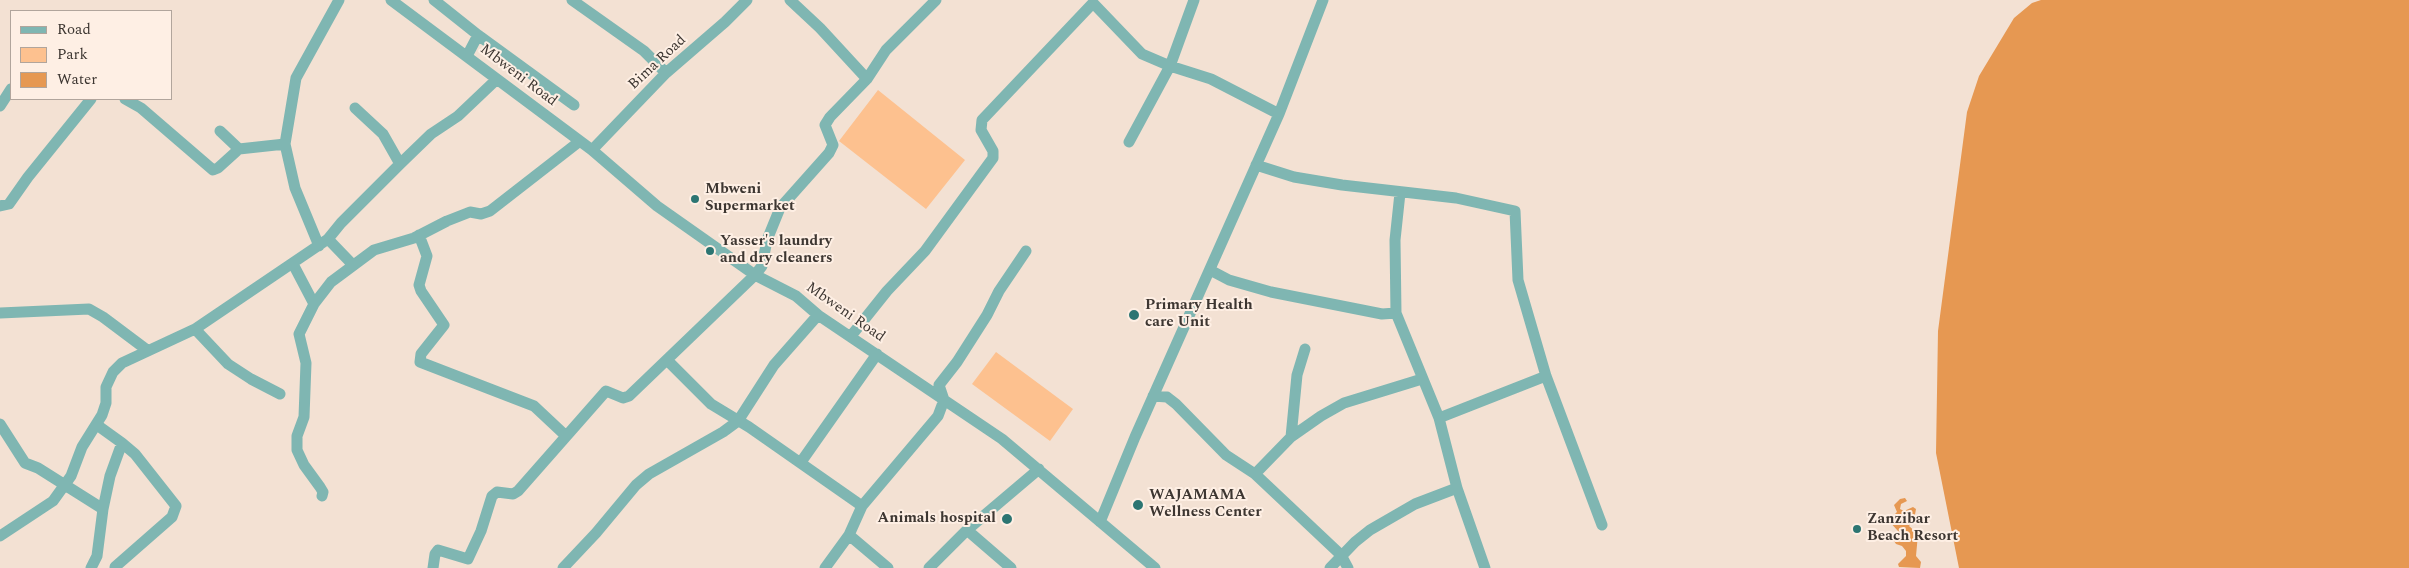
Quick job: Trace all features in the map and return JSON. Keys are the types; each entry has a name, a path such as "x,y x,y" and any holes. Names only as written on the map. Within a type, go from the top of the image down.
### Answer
{"street":[{"path":"339,0 296,78 284,144 295,188 323,242 353,265"},
{"name":"Mbweni Road","path":"391,0 592,150 657,206 755,275 796,296 818,315 1002,439 1149,566"},
{"path":"434,0 478,35 574,105"},
{"path":"572,0 644,51 666,73"},
{"name":"Bima Road","path":"592,150 666,73 725,22 747,0"},
{"path":"790,0 820,28 867,79"},
{"path":"468,559 481,531 492,496 497,492 513,494 518,491 606,391 623,398 629,396 668,361 755,275 762,266 767,240 780,208 829,153 833,145 825,126 867,79 886,50 936,0"},
{"path":"1129,142 1170,66 1194,0"},
{"path":"1100,522 1115,482 1279,114 1324,0"},
{"path":"851,336 887,291 925,251 993,158 993,151 981,130 982,120 1092,2 1117,26 1134,48 1142,54 1170,66 1211,79 1279,114"},
{"path":"467,56 478,35"},
{"path":"0,522 4,534 53,501 71,476 82,447 97,425 106,403 106,387 113,372 132,356 195,329 323,242 431,134 458,116 496,78"},
{"path":"0,106 10,91"},
{"path":"0,206 9,204 28,177 90,100"},
{"path":"127,100 141,108 213,170 218,168 239,149 284,144"},
{"path":"355,108 383,134 400,164"},
{"path":"220,131 239,149"},
{"path":"322,496 323,492 304,465 297,450 297,436 304,417 306,363 299,334 314,304 331,282 374,250 419,235 447,220 470,212 481,214 490,211 580,141"},
{"path":"1256,165 1294,177 1400,193 1456,198 1515,211 1518,280 1546,376 1602,525"},
{"path":"1400,193 1395,240 1396,313 1439,418 1457,488 1485,568"},
{"path":"419,235 428,256 419,286 444,325 421,354 420,362 534,406 566,436"},
{"path":"825,568 849,535 862,506 938,416 944,400 939,385 957,362 1026,251"},
{"path":"293,264 314,304"},
{"path":"1210,270 1229,280 1271,292 1375,312 1396,313"},
{"path":"0,313 88,309 103,317 147,350"},
{"path":"563,568 596,533 636,485 649,474 724,432 738,420 774,365 818,315"},
{"path":"195,329 228,364 280,394"},
{"path":"1291,437 1297,376 1305,349"},
{"path":"801,462 877,354"},
{"path":"668,361 711,404 801,462 862,506"},
{"path":"1439,418 1546,376"},
{"path":"1255,474 1305,425 1344,403 1422,378"},
{"path":"1153,396 1166,397 1176,404 1226,455 1255,474 1341,555 1348,568"},
{"path":"0,424 25,463 36,466 103,510"},
{"path":"97,425 135,454 176,506 172,517 115,568 97,556"},
{"path":"92,568 97,556 110,476 122,444"},
{"path":"929,568 967,530 1039,469"},
{"path":"1330,568 1341,555 1370,530 1415,504 1457,488"},
{"path":"967,530 997,564 1011,568"},
{"path":"849,535 888,568"},
{"path":"433,568 435,554 438,550 468,559 477,568"}],"green space":[{"path":"878,90 965,160 926,209 839,141"},
{"path":"996,352 1073,409 1050,441 972,384"}],"water":[{"path":"2041,0 2409,0 2409,568 1959,568 1936,453 1938,331 1967,112 1979,76 2014,18 2032,3"},
{"path":"1905,498 1907,501 1901,504 1900,509 1904,511 1913,507 1916,509 1914,520 1909,526 1918,534 1916,556 1921,562 1920,568 1899,567 1898,564 1906,556 1906,551 1902,546 1896,544 1892,538 1898,534 1898,531 1888,520 1897,512 1894,505 1900,499"}],"place":[{"name":"Mbweni Supermarket","path":"695,199"},
{"name":"Yasser's laundry and dry cleaners","path":"710,251"},
{"name":"Primary Health care Unit","path":"1134,315"},
{"name":"WAJAMAMA Wellness Center","path":"1138,505"},
{"name":"Animals hospital","path":"1007,519"},
{"name":"Zanzibar Beach Resort","path":"1857,529"}]}
